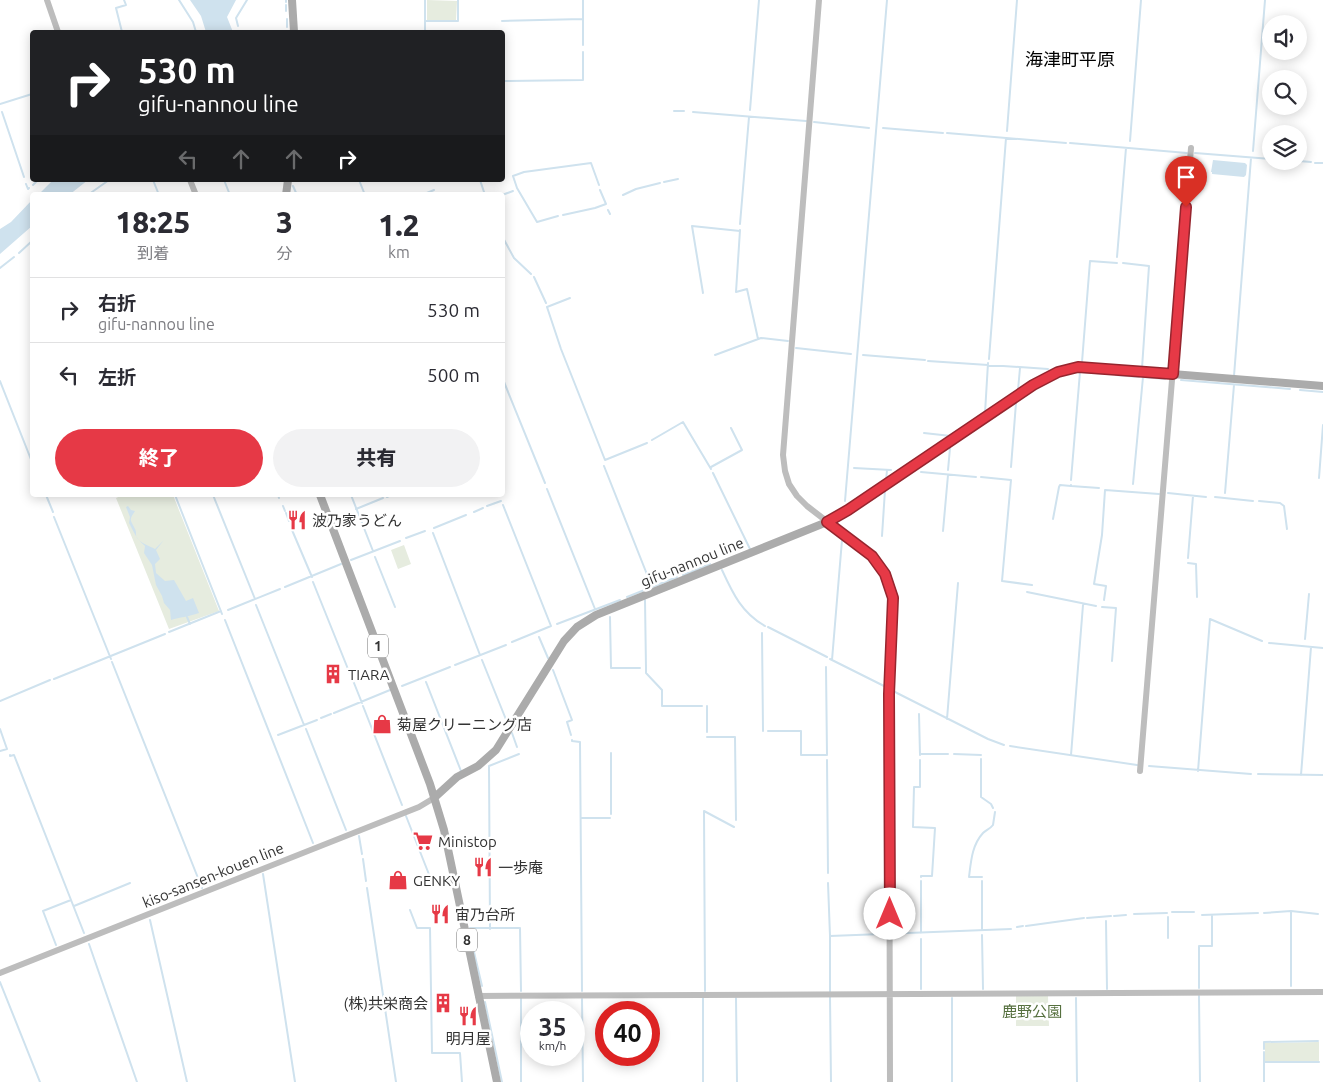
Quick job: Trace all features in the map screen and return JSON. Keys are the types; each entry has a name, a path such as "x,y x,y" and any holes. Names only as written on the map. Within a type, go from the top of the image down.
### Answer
{"main road":[{"path":"292,0 294,30"},
{"name":"gifu-nannou line","path":"434,798 457,777 486,761 496,750 553,656 570,634 586,621 618,606 827,522 848,510 1033,385 1058,372 1085,367 1323,386"},
{"name":"1","path":"321,497 434,798"},
{"name":"8","path":"434,798 444,830 497,1082"}],"street":[{"path":"47,0 57,30"},
{"path":"819,0 783,455 787,478 797,496 827,522 872,556 885,574 893,598 889,694 890,1082"},
{"path":"1140,771 1191,148"},
{"name":"kiso-sansen-kouen line","path":"0,973 419,807 434,798"},
{"path":"478,996 1323,992"}],"green space":[{"path":"427,0 457,1 456,20 427,20"},
{"path":"174,497 219,611 169,629 116,498"},
{"path":"404,545 411,564 398,569 391,550"},
{"name":"鹿野公園","path":"1016,996 1048,996 1049,1026 1016,1026"},
{"path":"1319,1042 1319,1061 1265,1062 1265,1043"}],"water":[{"path":"190,0 236,0 227,17 232,30 205,30 201,16"},
{"path":"1213,160 1245,163 1247,165 1246,175 1244,177 1212,174"},
{"path":"51,182 85,182 73,192 41,192"},
{"path":"30,202 30,228 0,254 0,229 11,222"},
{"path":"128,506 131,510 135,511 131,520 136,530 136,537 129,523 130,517 126,507"},
{"path":"139,540 155,549 164,540 156,550 160,559 155,564 156,573 165,581 174,580 186,601 193,598 199,613 171,620 170,610 164,603 156,585 152,565 144,553 145,546"}],"waterway":[{"path":"122,30 116,8 126,5 124,0"},
{"path":"179,0 193,22 195,30"},
{"path":"238,26 236,18 247,0"},
{"path":"425,0 425,30"},
{"path":"425,21 458,21 458,0"},
{"path":"583,0 583,45"},
{"path":"750,110 759,0"},
{"path":"845,501 887,0"},
{"path":"1007,131 1017,0"},
{"path":"1130,141 1141,0"},
{"path":"1253,151 1265,0"},
{"path":"286,5 286,11"},
{"path":"287,19 287,27"},
{"path":"502,21 583,19"},
{"path":"505,81 583,80 583,52"},
{"path":"0,104 30,95"},
{"path":"674,111 684,111"},
{"path":"2,112 24,177"},
{"path":"693,112 806,121"},
{"path":"740,224 749,117"},
{"path":"814,122 869,128"},
{"path":"883,128 943,133"},
{"path":"947,133 1066,143"},
{"path":"989,359 1006,138"},
{"path":"1070,143 1187,153"},
{"path":"1117,257 1126,148"},
{"path":"1195,153 1262,158"},
{"path":"1234,376 1251,158"},
{"path":"1307,162 1311,162"},
{"path":"558,216 537,222 517,188 513,176 524,172 591,163 599,185"},
{"path":"1315,163 1323,163"},
{"path":"664,182 678,179"},
{"path":"33,185 36,182"},
{"path":"92,192 106,182"},
{"path":"154,182 158,192"},
{"path":"225,182 229,192"},
{"path":"360,182 364,192"},
{"path":"481,182 484,192"},
{"path":"623,195 636,189 660,183"},
{"path":"26,184 29,188"},
{"path":"293,186 296,192"},
{"path":"429,192 434,190"},
{"path":"563,215 606,204 600,190"},
{"path":"505,194 513,191"},
{"path":"608,210 610,214"},
{"path":"703,293 692,226 740,231"},
{"path":"740,230 736,292 747,289 758,339"},
{"path":"505,242 514,258 531,274"},
{"path":"19,253 30,243"},
{"path":"0,268 14,257"},
{"path":"1082,362 1090,261 1117,263"},
{"path":"1123,263 1149,266 1142,368"},
{"path":"534,277 546,303"},
{"path":"547,307 570,298"},
{"path":"547,307 561,349 605,460 647,443"},
{"path":"715,355 761,338 788,341"},
{"path":"796,348 851,354"},
{"path":"863,355 925,360"},
{"path":"928,361 1048,369"},
{"path":"985,413 988,363"},
{"path":"1018,390 1020,368"},
{"path":"1071,480 1080,372"},
{"path":"1081,372 1109,374"},
{"path":"1116,375 1139,377"},
{"path":"1133,484 1143,377 1165,379"},
{"path":"1181,380 1290,389"},
{"path":"0,381 30,457"},
{"path":"505,384 545,483"},
{"path":"1225,493 1234,385"},
{"path":"1300,390 1323,392"},
{"path":"1011,467 1016,403"},
{"path":"652,440 683,422 711,469"},
{"path":"1319,478 1323,425"},
{"path":"711,467 742,450 731,428"},
{"path":"924,433 951,436"},
{"path":"948,470 950,448"},
{"path":"604,466 652,587"},
{"path":"854,468 891,470"},
{"path":"886,481 887,470"},
{"path":"921,472 976,477"},
{"path":"713,473 750,549"},
{"path":"943,531 948,475"},
{"path":"981,477 1011,480 1002,581 1032,585"},
{"path":"1053,519 1060,485 1071,485"},
{"path":"1071,486 1099,488"},
{"path":"547,489 595,609"},
{"path":"882,536 885,490"},
{"path":"1104,600 1106,586 1094,584 1102,535 1105,490 1159,494"},
{"path":"1168,493 1206,497"},
{"path":"1188,558 1193,496"},
{"path":"47,497 53,512"},
{"path":"176,497 222,614"},
{"path":"214,497 255,599"},
{"path":"352,497 373,551"},
{"path":"1215,497 1253,501"},
{"path":"356,509 383,498"},
{"path":"487,506 501,501"},
{"path":"1259,501 1280,503 1284,506 1287,529"},
{"path":"503,505 551,626 512,642"},
{"path":"283,506 285,511"},
{"path":"474,512 483,508"},
{"path":"286,513 289,521"},
{"path":"434,528 466,515"},
{"path":"54,517 111,659"},
{"path":"292,530 312,577"},
{"path":"406,538 425,531"},
{"path":"433,533 480,655"},
{"path":"832,660 842,540"},
{"path":"351,560 400,541"},
{"path":"375,557 395,607"},
{"path":"1188,563 1196,564 1197,597"},
{"path":"285,587 341,564"},
{"path":"683,575 710,564"},
{"path":"722,570 734,595 744,609 765,626"},
{"path":"627,597 677,577"},
{"path":"313,582 350,674"},
{"path":"947,719 958,583"},
{"path":"228,610 280,589"},
{"path":"1027,592 1096,606"},
{"path":"1305,639 1309,594"},
{"path":"557,624 620,600"},
{"path":"645,600 646,673 662,690 662,706 702,706"},
{"path":"256,605 304,725"},
{"path":"1071,755 1083,605"},
{"path":"1102,607 1116,608 1112,661"},
{"path":"169,632 221,611"},
{"path":"187,617 190,624"},
{"path":"610,617 611,668 640,668"},
{"path":"1198,771 1210,619 1262,641"},
{"path":"225,620 313,843"},
{"path":"768,627 827,657"},
{"path":"762,633 763,731"},
{"path":"54,679 165,634"},
{"path":"539,637 548,658"},
{"path":"1269,643 1323,648"},
{"path":"455,665 506,645"},
{"path":"1301,775 1311,647"},
{"path":"830,659 884,686"},
{"path":"482,660 507,722"},
{"path":"112,662 202,888"},
{"path":"402,686 450,667"},
{"path":"768,731 801,731 801,755 827,755 826,667"},
{"path":"553,670 572,720 567,722 571,735"},
{"path":"352,678 362,703"},
{"path":"0,701 50,680"},
{"path":"426,682 461,771"},
{"path":"334,713 390,690"},
{"path":"893,691 988,739 1004,745"},
{"path":"363,706 402,805"},
{"path":"707,706 707,732"},
{"path":"321,718 331,714"},
{"path":"919,714 920,755"},
{"path":"278,735 317,720"},
{"path":"0,729 7,749 0,751"},
{"path":"306,729 346,830"},
{"path":"512,733 517,747"},
{"path":"707,737 735,737 736,820"},
{"path":"572,740 580,742 582,991"},
{"path":"1010,746 1137,765"},
{"path":"611,753 611,814"},
{"path":"490,929 489,766 519,754"},
{"path":"920,754 948,754"},
{"path":"954,754 981,755"},
{"path":"10,755 14,755 84,933"},
{"path":"981,759 981,797 991,804 993,808"},
{"path":"827,760 828,873"},
{"path":"920,760 920,787 914,787 913,827 935,828 932,876 921,877"},
{"path":"1149,766 1251,774"},
{"path":"1258,774 1323,775"},
{"path":"705,991 704,811 734,827"},
{"path":"982,877 969,877 971,859 979,838 993,825 995,812"},
{"path":"406,816 430,877"},
{"path":"581,818 610,818"},
{"path":"359,836 362,854"},
{"path":"363,859 366,881"},
{"path":"263,874 295,1082"},
{"path":"921,881 921,933"},
{"path":"982,881 982,930"},
{"path":"74,906 130,883"},
{"path":"828,883 830,936"},
{"path":"367,888 396,1082"},
{"path":"56,945 43,911 71,900"},
{"path":"410,910 417,928 430,928 432,1053 460,1053 462,1082"},
{"path":"1291,911 1291,986"},
{"path":"1264,913 1291,911 1318,914"},
{"path":"1172,912 1194,912"},
{"path":"1134,914 1167,913"},
{"path":"1202,915 1258,913"},
{"path":"1114,916 1126,915"},
{"path":"1199,988 1199,946 1212,946 1212,915"},
{"path":"1087,918 1111,916"},
{"path":"1168,917 1168,938"},
{"path":"1026,926 1084,918"},
{"path":"150,920 187,1082"},
{"path":"1106,921 1107,989"},
{"path":"1017,927 1023,926"},
{"path":"472,939 470,928 520,928 521,991"},
{"path":"830,992 830,936 1011,929"},
{"path":"982,935 983,989"},
{"path":"921,939 921,989"},
{"path":"89,944 137,1082"},
{"path":"474,952 482,986"},
{"path":"0,982 40,1082"},
{"path":"1199,996 1200,1082"},
{"path":"830,997 831,1082"},
{"path":"521,998 521,1082"},
{"path":"703,998 703,1082"},
{"path":"736,998 737,1082"},
{"path":"952,998 952,1082"},
{"path":"1076,998 1077,1082"},
{"path":"582,999 583,1082"},
{"path":"485,1002 502,1082"},
{"path":"1264,1049 1264,1042 1318,1041"},
{"path":"1264,1052 1264,1082"},
{"path":"1264,1062 1319,1062"}],"place":[{"name":"波乃家うどん","path":"297,520"},
{"name":"TIARA","path":"333,674"},
{"name":"菊屋クリーニング店","path":"382,724"},
{"name":"Ministop","path":"423,841"},
{"name":"一歩庵","path":"483,867"},
{"name":"GENKY","path":"398,880"},
{"name":"宙乃台所","path":"440,914"},
{"name":"(株)共栄商会","path":"443,1003"},
{"name":"明月屋","path":"468,1016"}],"district":[{"name":"海津町平原","path":"1070,59"}],"route":[{"path":"890,914 888,757 889,694 894,614 893,598 885,574 872,556 860,545 827,522 841,515 1050,375 1073,368 1085,367 1173,374 1186,207"}]}
